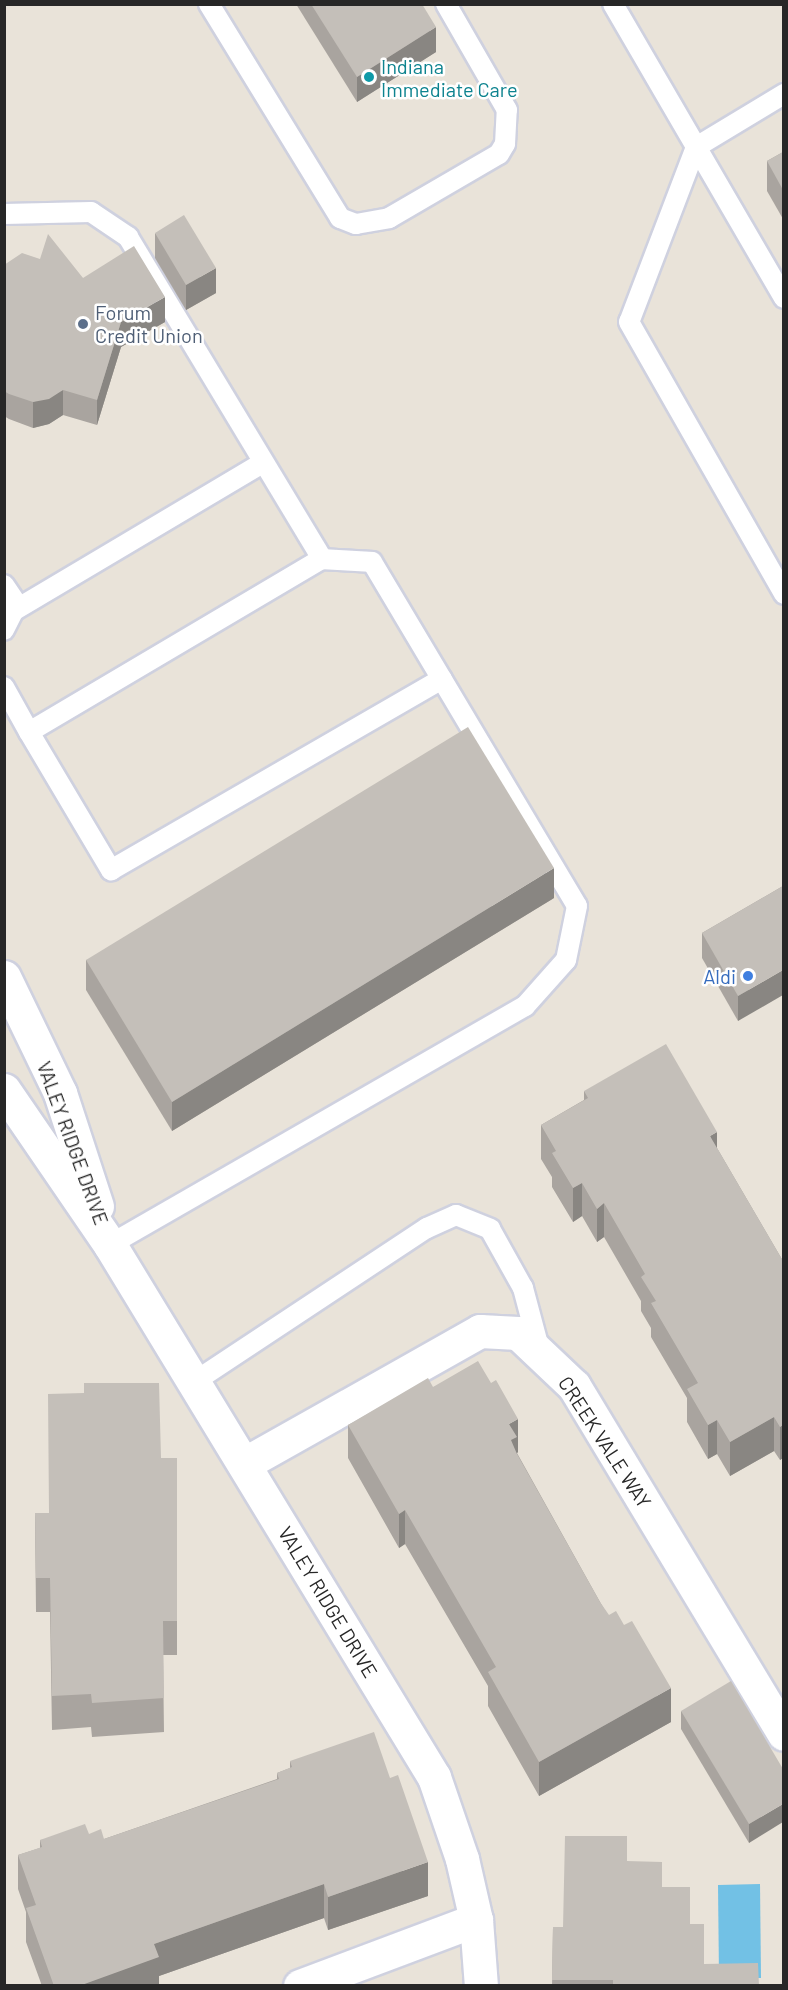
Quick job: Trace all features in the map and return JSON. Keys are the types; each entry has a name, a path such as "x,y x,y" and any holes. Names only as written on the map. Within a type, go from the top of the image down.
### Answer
{"street":[{"name":"VALEY RIDGE DRIVE","path":"4,977 60,1093 110,1245"},
{"name":"VALEY RIDGE DRIVE","path":"4,1090 110,1245 434,1777 462,1859 476,1920 481,1986"},
{"name":"CREEK VALE WAY","path":"244,1464 480,1331 518,1333 540,1351 574,1386 783,1734"},
{"path":"300,1986 476,1920"}],"lane":[{"path":"209,4 340,218 356,224 389,218 499,154 505,144 507,110 446,4"},
{"path":"613,4 783,298"},
{"path":"783,93 696,147 629,322 783,594"},
{"path":"4,214 91,212 128,237 322,559"},
{"path":"15,610 263,463"},
{"path":"29,732 322,559 372,562 577,906 566,960 525,1006 110,1245"},
{"path":"4,585 17,604 4,630"},
{"path":"4,687 111,870 442,679"},
{"path":"194,1382 427,1228 456,1215 490,1229 523,1288 540,1351"}],"water":[{"path":"760,1884 761,1978 719,1978 718,1885"}],"building":[{"name":"Indiana Immediate Care","path":"311,4 422,4 436,27 357,77"},
{"path":"783,152 783,190 767,161"},
{"path":"184,215 216,268 186,285 155,233"},
{"name":"Forum Credit Union","path":"48,234 83,278 134,246 165,297 121,322 97,400 63,390 49,399 33,402 4,391 4,265 22,253 40,259"},
{"path":"468,727 554,868 172,1102 86,960"},
{"name":"Aldi","path":"783,886 783,970 738,996 702,933"},
{"path":"666,1044 717,1132 710,1136 783,1261 783,1425 780,1427 774,1417 730,1442 717,1420 708,1425 687,1389 698,1383 651,1303 656,1301 641,1277 645,1274 604,1203 597,1209 582,1183 573,1188 552,1153 556,1151 541,1125 588,1098 584,1091"},
{"path":"478,1361 491,1383 496,1380 518,1419 509,1424 517,1437 511,1440 517,1454 600,1602 609,1615 616,1611 624,1625 632,1621 671,1688 539,1762 488,1672 496,1667 405,1510 399,1514 348,1425 428,1378 433,1387"},
{"path":"84,1383 159,1383 161,1458 177,1458 177,1621 163,1621 164,1698 92,1703 91,1694 52,1696 50,1578 36,1578 35,1513 49,1513 48,1394 84,1393"},
{"path":"731,1681 783,1769 783,1804 749,1824 681,1711"},
{"path":"374,1732 390,1778 398,1775 428,1862 328,1897 324,1884 154,1944 159,1957 79,1986 54,1986 26,1908 36,1905 18,1855 42,1847 40,1840 85,1824 89,1834 101,1829 104,1839 279,1779 277,1773 292,1767 290,1761"},
{"path":"565,1836 627,1836 627,1861 662,1862 662,1887 690,1887 690,1924 704,1924 704,1964 758,1963 759,1986 613,1986 613,1980 552,1980 553,1927 563,1927"}],"place":[{"name":"Indiana Immediate Care","path":"369,77"},
{"name":"Forum Credit Union","path":"83,324"},
{"name":"Aldi","path":"748,976"}]}
